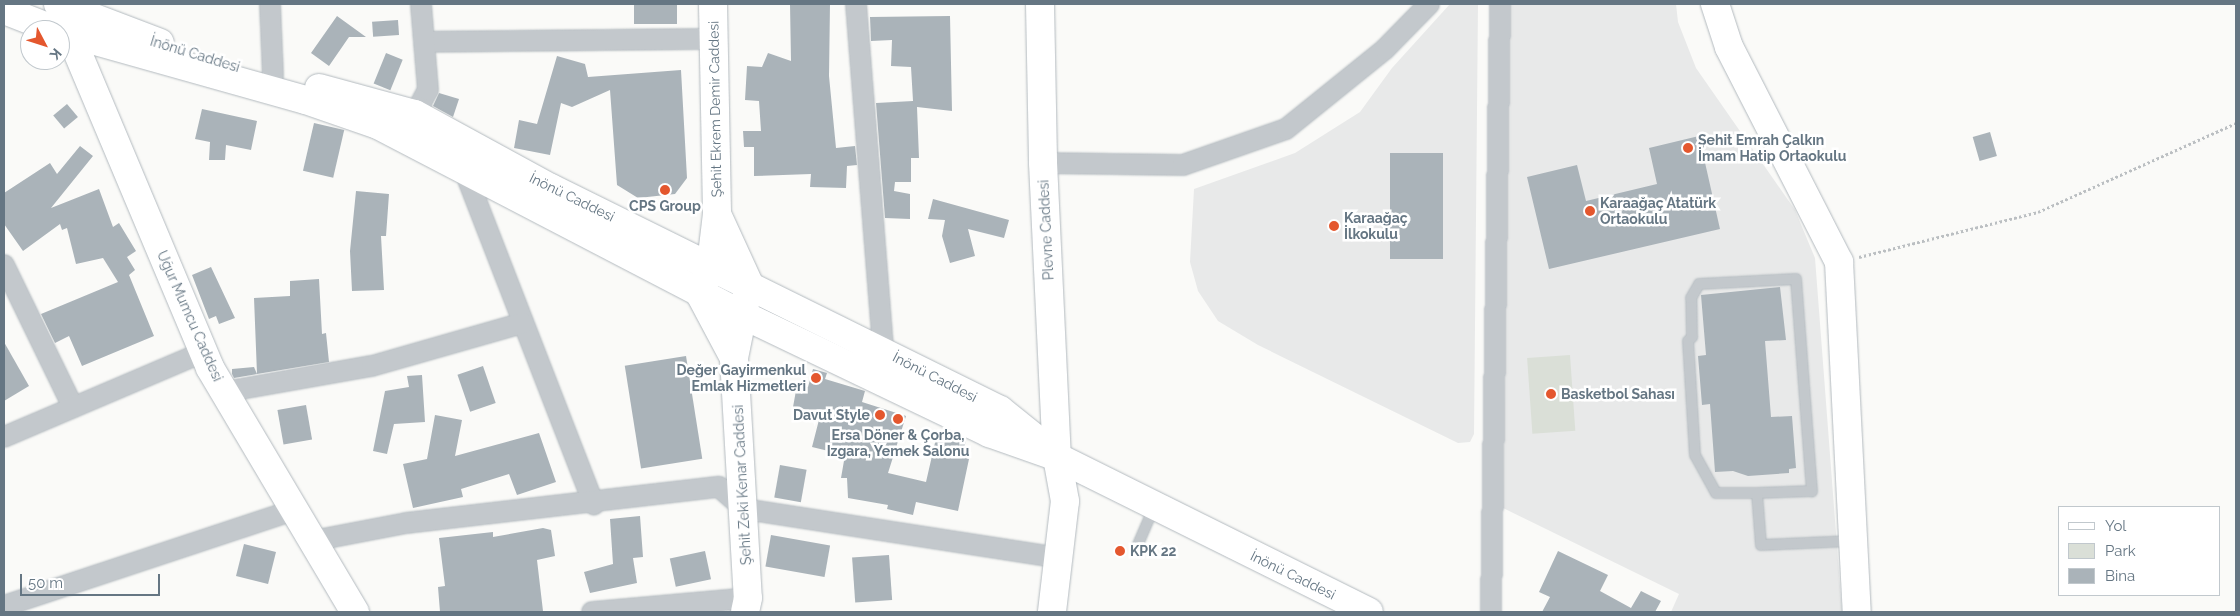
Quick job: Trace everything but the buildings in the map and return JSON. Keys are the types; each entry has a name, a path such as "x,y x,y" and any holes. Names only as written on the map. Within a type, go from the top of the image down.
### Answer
{"street":[{"name":"Uğur Mumcu Caddesi","path":"54,4 59,20"},
{"name":"İnönü Caddesi","path":"58,4 128,33 273,76 415,114 551,188 711,264 1000,410 1056,456"},
{"path":"270,4 273,76"},
{"path":"415,114 428,90 421,4"},
{"name":"Şehit Ekrem Demir Caddesi","path":"700,294 711,264 717,214 713,4"},
{"path":"856,4 883,350"},
{"name":"Plevne Caddesi","path":"1040,4 1043,164 1056,456 1065,501 1052,612"},
{"path":"1043,164 1184,165 1286,130 1385,49 1429,4"},
{"path":"1491,612 1500,4"},
{"path":"1715,4 1729,47 1839,262 1857,612"},
{"name":"İnönü Caddesi","path":"4,10 30,20"},
{"name":"İnönü Caddesi","path":"70,34 306,100 378,125 463,167 700,294 989,433 1056,456 1369,612"},
{"path":"424,42 714,38"},
{"name":"Uğur Mumcu Caddesi","path":"70,50 203,352 224,392 355,612"},
{"path":"463,167 594,504"},
{"path":"717,214 749,284 745,316 734,358"},
{"path":"4,265 73,407"},
{"path":"700,294 734,358"},
{"path":"224,392 372,366 523,323"},
{"path":"4,436 203,352"},
{"name":"Şehit Zeki Kenar Caddesi","path":"734,358 744,509 747,605"},
{"path":"312,541 406,523 594,504 719,487 744,509 1059,558"},
{"path":"4,606 294,510"},
{"path":"592,612 747,605"}],"lane":[{"path":"1796,279 1812,491 1757,493 1716,493 1695,455 1688,341 1692,337 1691,298 1699,284 1796,279"},
{"path":"1757,493 1761,545 1852,541"},
{"path":"1136,549 1154,506"}],"path":[{"path":"1839,262 2038,212 2236,123"}],"shaded area":[{"name":"Karaağaç İlkokulu","path":"1450,4 1478,4 1474,434 1470,442 1458,443 1258,345 1218,321 1198,291 1190,262 1194,189 1295,153 1360,112 1392,68"},
{"path":"1508,4 1676,4 1678,22 1696,68 1795,210 1815,258 1842,612 1671,612 1679,594 1503,508"}],"green space":[{"name":"Basketbol Sahası","path":"1570,355 1575,431 1532,434 1527,358"}],"place":[{"name":"Şehit Emrah Çalkın İmam Hatip Ortaokulu","path":"1688,148"},
{"name":"CPS Group","path":"665,190"},
{"name":"Karaağaç Atatürk Ortaokulu","path":"1590,211"},
{"name":"Karaağaç İlkokulu","path":"1334,226"},
{"name":"Değer Gayirmenkul Emlak Hizmetleri","path":"816,378"},
{"name":"Basketbol Sahası","path":"1551,394"},
{"name":"Davut Style","path":"880,415"},
{"name":"Ersa Döner & Çorba, Izgara, Yemek Salonu","path":"898,419"},
{"name":"KPK 22","path":"1120,551"}]}
